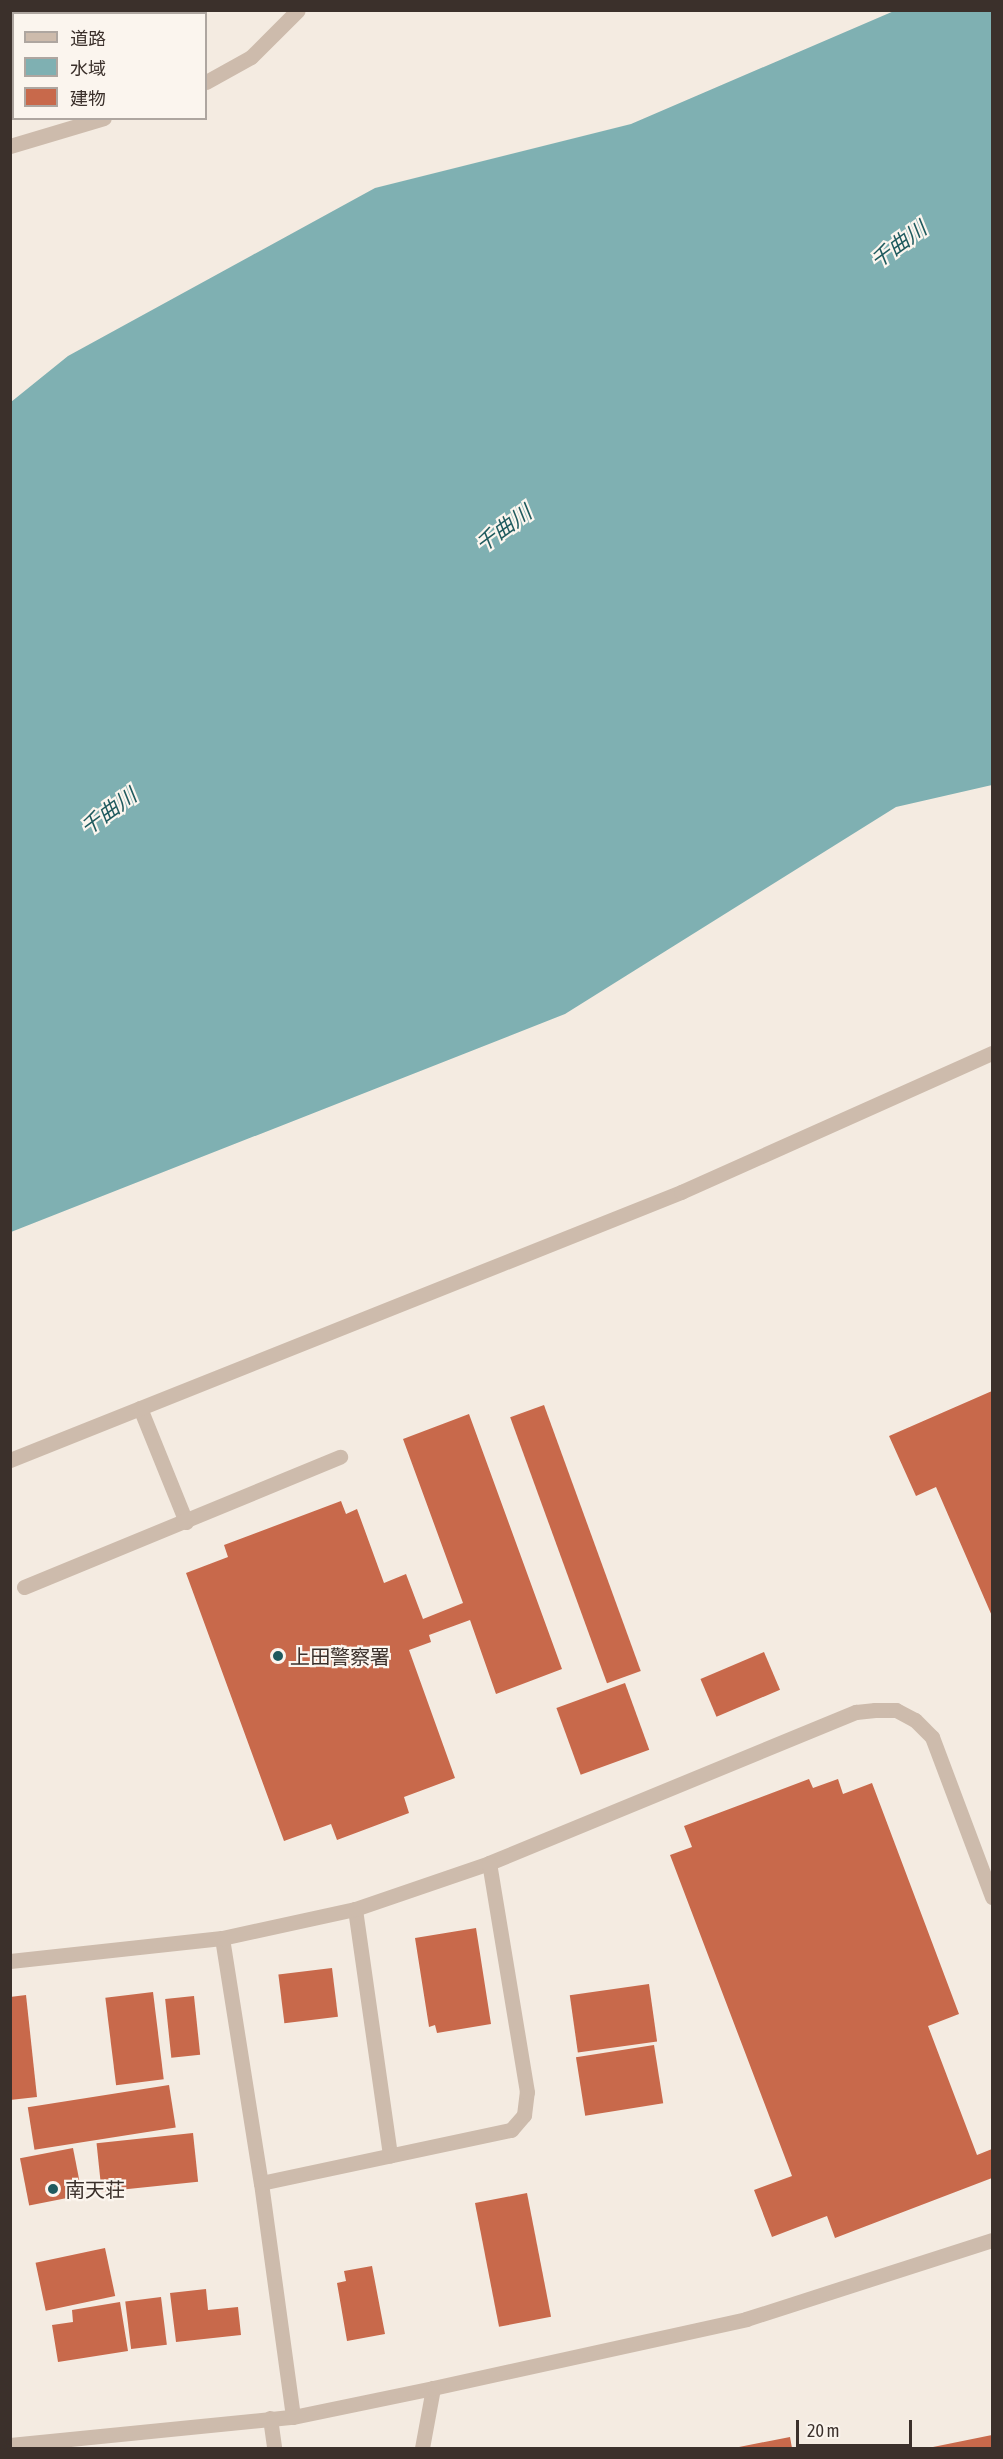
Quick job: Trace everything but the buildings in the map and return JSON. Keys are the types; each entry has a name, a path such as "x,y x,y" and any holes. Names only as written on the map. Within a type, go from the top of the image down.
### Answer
{"street":[{"path":"207,81 251,57 298,10"},
{"path":"10,146 97,120"},
{"path":"10,1460 681,1192 993,1053"},
{"path":"140,1408 186,1522"},
{"path":"24,1587 340,1457"},
{"path":"10,1961 222,1938 355,1909 489,1863 856,1712 896,1710 915,1720 932,1737 993,1897"},
{"path":"261,2184 511,2130 524,2115 527,2092 489,1863"},
{"path":"355,1909 390,2156"},
{"path":"222,1938 261,2184 293,2417"},
{"path":"10,2445 293,2417 433,2388 746,2319 993,2240"},
{"path":"422,2448 433,2388"},
{"path":"270,2418 274,2448"}],"water":[{"name":"千曲川","path":"894,11 992,11 992,785 896,807 565,1014 11,1232 11,402 68,356 375,188 631,124"}],"place":[{"name":"上田警察署","path":"278,1656"},
{"name":"南天荘","path":"53,2189"}]}
